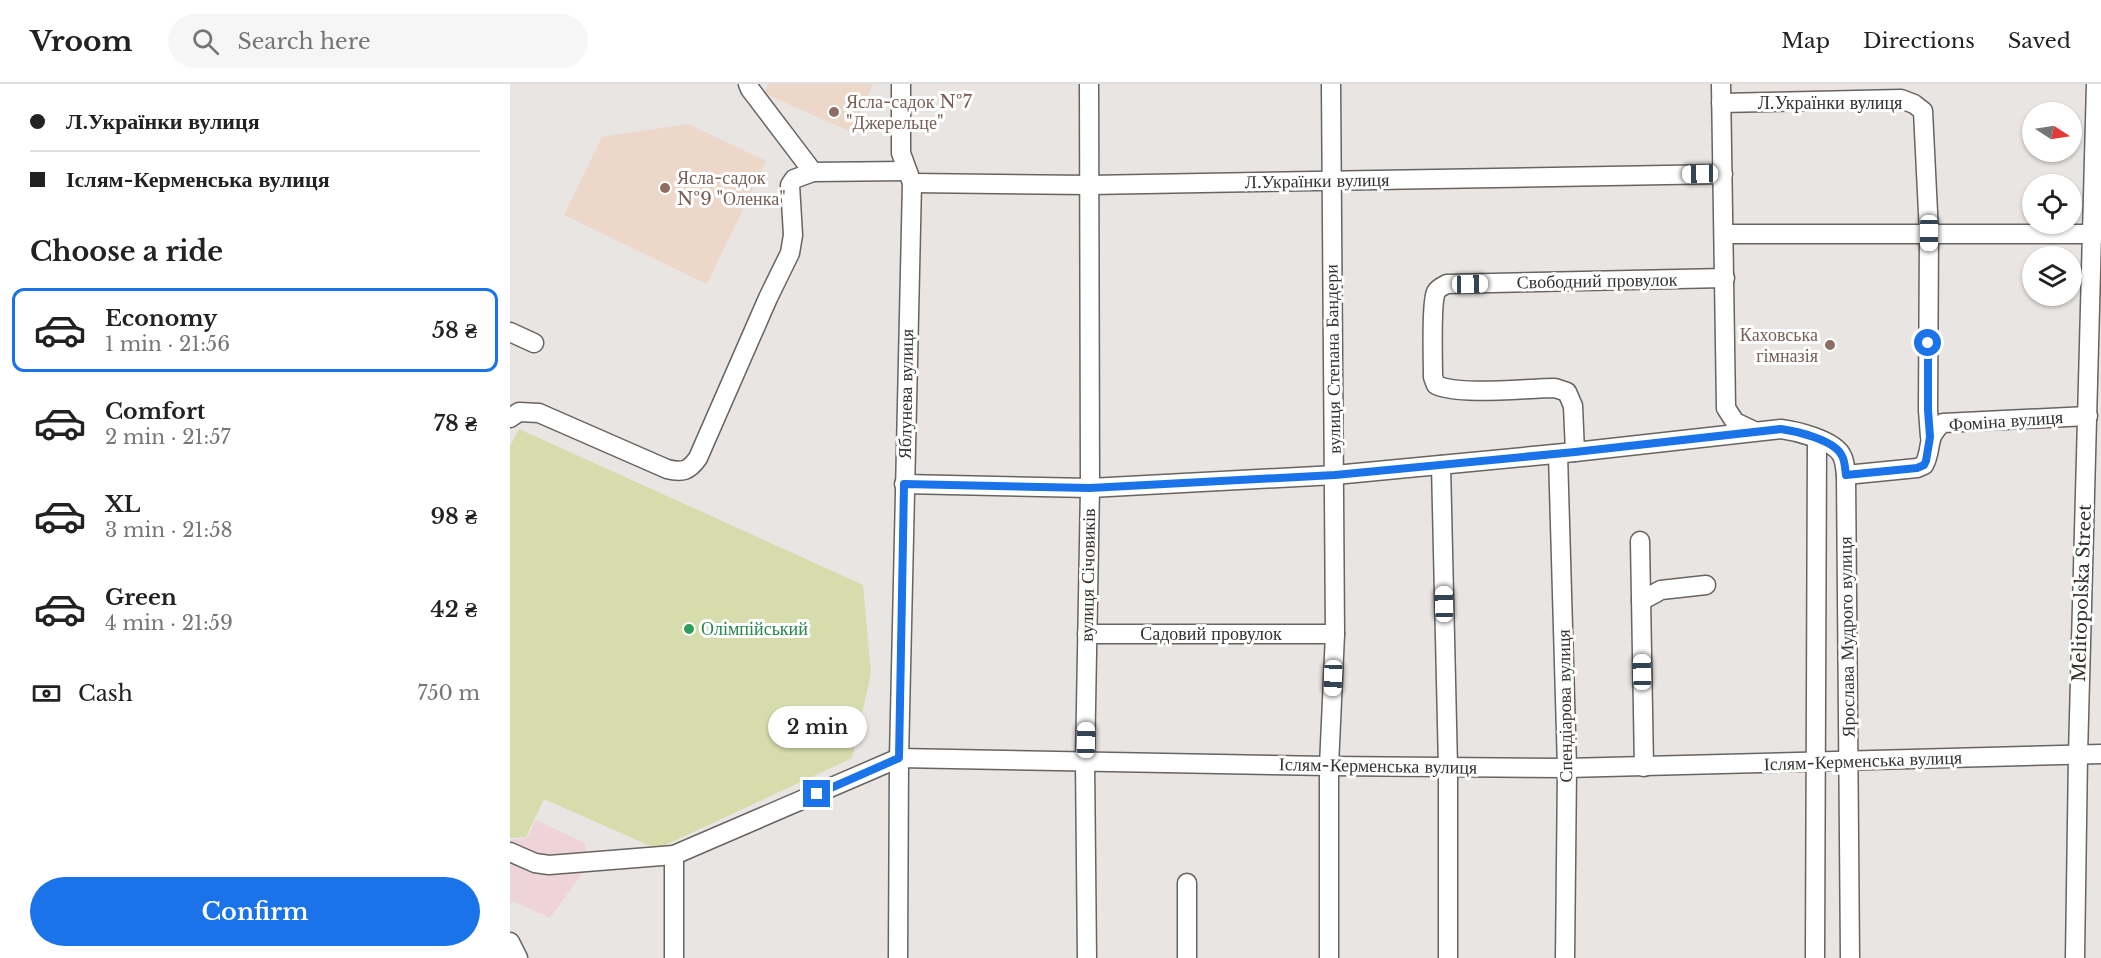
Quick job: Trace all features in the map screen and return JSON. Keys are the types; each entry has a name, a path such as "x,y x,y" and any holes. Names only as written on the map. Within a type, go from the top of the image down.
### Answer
{"street":[{"path":"510,418 519,412 539,413 667,470 680,472 692,468 790,253 793,235 790,186 794,178 813,172 748,84"},
{"name":"Яблунева вулиця","path":"898,958 899,758 909,177 901,153 900,84"},
{"name":"вулиця Січовиків","path":"1087,958 1085,762 1090,488 1089,84"},
{"name":"вулиця Степана Бандери","path":"1329,958 1329,766 1335,634 1331,84"},
{"path":"1721,84 1726,408 1735,422 1756,432"},
{"name":"Melitopolska Street","path":"2075,958 2078,755 2088,416 2097,234 2096,84"},
{"name":"Л.Українки вулиця","path":"1721,103 1900,99 1914,104 1923,111 1929,233 1928,410 1930,437"},
{"name":"Л.Українки вулиця","path":"813,172 1089,185 1723,174"},
{"path":"1724,234 2097,234"},
{"name":"Свободний провулок","path":"1567,453 1573,406 1567,392 1556,388 1446,389 1436,385 1433,377 1434,307 1435,294 1439,289 1447,284 1725,278"},
{"path":"510,332 534,343"},
{"name":"Фоміна вулиця","path":"1846,475 1917,468 1924,465 1930,437 1936,428 1950,421 2088,416"},
{"path":"904,484 1090,488 1335,475 1756,432"},
{"name":"Ярослава Мудрого вулиця","path":"1756,432 1802,432 1831,445 1842,454 1846,475 1850,958"},
{"name":"Ярослава Мудрого вулиця","path":"1815,958 1817,439"},
{"name":"Спендіарова вулиця","path":"1565,958 1567,453"},
{"path":"1441,465 1448,767 1448,957"},
{"path":"1640,541 1644,767"},
{"path":"1641,601 1661,590 1706,585"},
{"name":"Садовий провулок","path":"1087,634 1335,634"},
{"name":"Іслям-Керменська вулиця","path":"510,852 535,863 549,865 674,855 899,758 1567,768 2101,754"},
{"path":"674,855 674,958"},
{"path":"1187,883 1187,958"},
{"path":"510,942 518,958"}],"shaded area":[{"name":"Ясла-садок №7 \"Джерельце\"","path":"768,84 873,84 851,132 764,93"},
{"name":"Ясла-садок №9 \"Оленка\"","path":"688,124 766,161 707,284 564,215 602,137"},
{"path":"536,820 585,843 587,867 550,918 512,901 510,904 510,840 527,838"}],"green space":[{"name":"Олімпійський","path":"519,429 863,585 871,673 852,758 657,849 544,799 526,837 510,838 510,446"}],"place":[{"name":"Ясла-садок №7 \"Джерельце\"","path":"834,112"},
{"name":"Ясла-садок №9 \"Оленка\"","path":"665,188"},
{"name":"Каховська гімназія","path":"1830,345"},
{"name":"Олімпійський","path":"689,629"}],"route":[{"path":"817,794 899,758 904,484 1090,488 1335,475 1781,429 1802,432 1831,445 1842,454 1846,475 1917,468 1924,465 1929,449 1928,343"}]}
